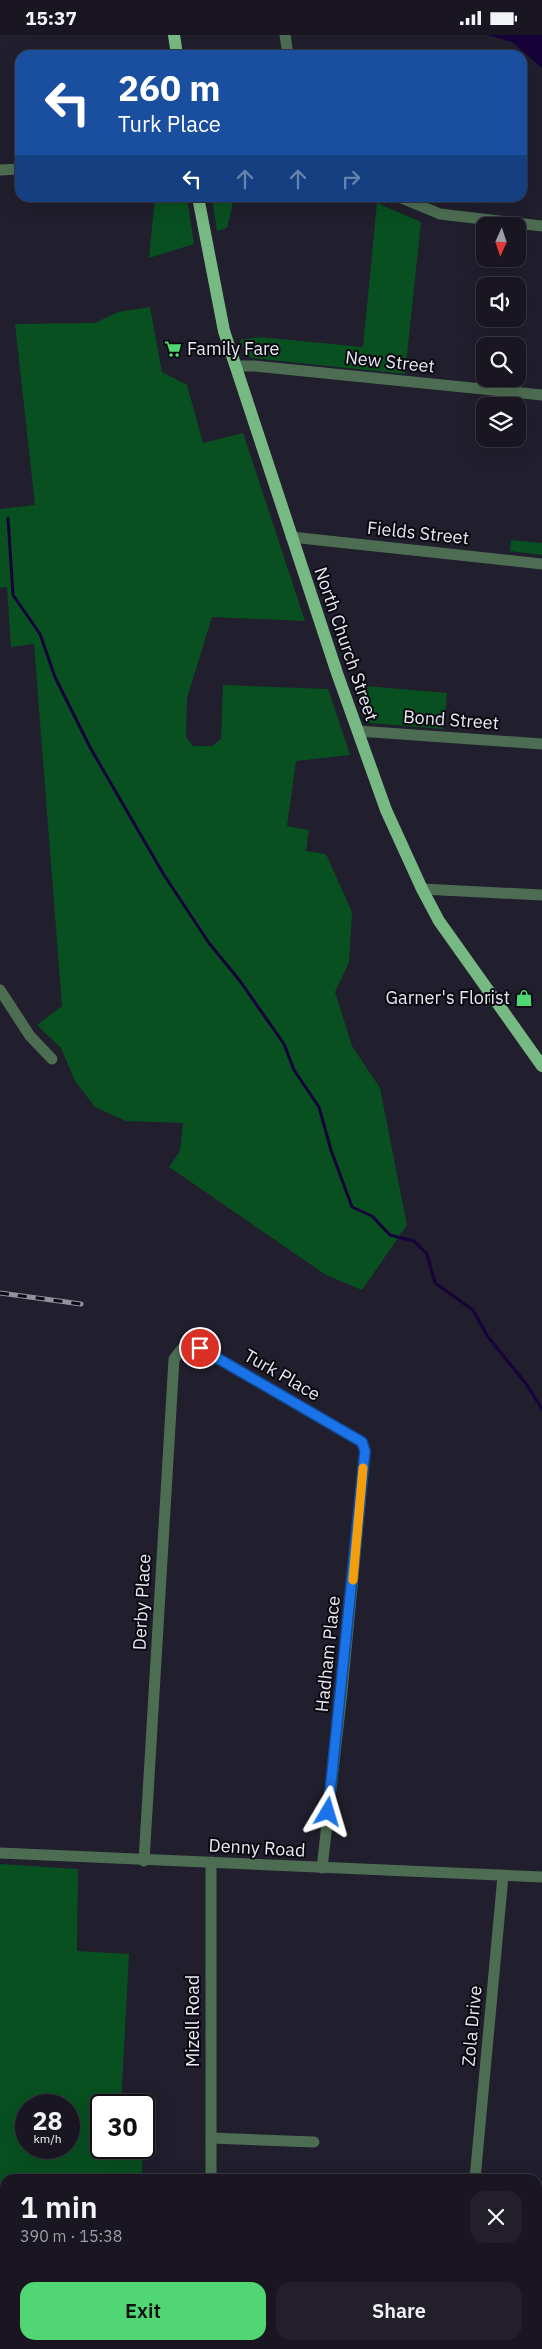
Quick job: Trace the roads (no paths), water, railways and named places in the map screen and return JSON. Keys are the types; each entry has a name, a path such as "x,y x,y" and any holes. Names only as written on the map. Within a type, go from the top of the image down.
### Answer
{"main road":[{"path":"174,35 176,50"},
{"name":"North Church Street","path":"199,202 216,299 235,367 291,537 386,810 422,889 439,921 542,1066"}],"street":[{"path":"285,35 287,50"},
{"path":"0,170 15,169"},
{"path":"411,202 440,214 542,226"},
{"name":"New Street","path":"235,367 264,367 542,395"},
{"name":"Fields Street","path":"291,537 542,564"},
{"name":"Bond Street","path":"358,731 542,744"},
{"path":"422,889 542,895"},
{"path":"0,990 30,1036 52,1059"},
{"name":"Turk Place","path":"182,1349 200,1348 362,1442"},
{"name":"Derby Place","path":"144,1861 174,1359 182,1349"},
{"name":"Hadham Place","path":"322,1869 342,1692 365,1451 362,1442"},
{"name":"Denny Road","path":"0,1853 144,1861 212,1862 322,1869 542,1877"},
{"name":"Mizell Road","path":"211,2174 212,1862"},
{"name":"Zola Drive","path":"475,2174 503,1876"},
{"path":"211,2138 314,2142"}],"waterway":[{"path":"8,518 13,595 40,634 55,677 91,749 164,875 209,943 240,981 284,1044 294,1070 319,1107 331,1150 352,1207 372,1216 390,1235 414,1241 427,1254 435,1283 473,1310 488,1337 527,1385 542,1409"}],"railway":[{"path":"0,1293 81,1304"}],"place":[{"name":"Family Fare","path":"173,349"},
{"name":"Garner's Florist","path":"524,998"}]}
